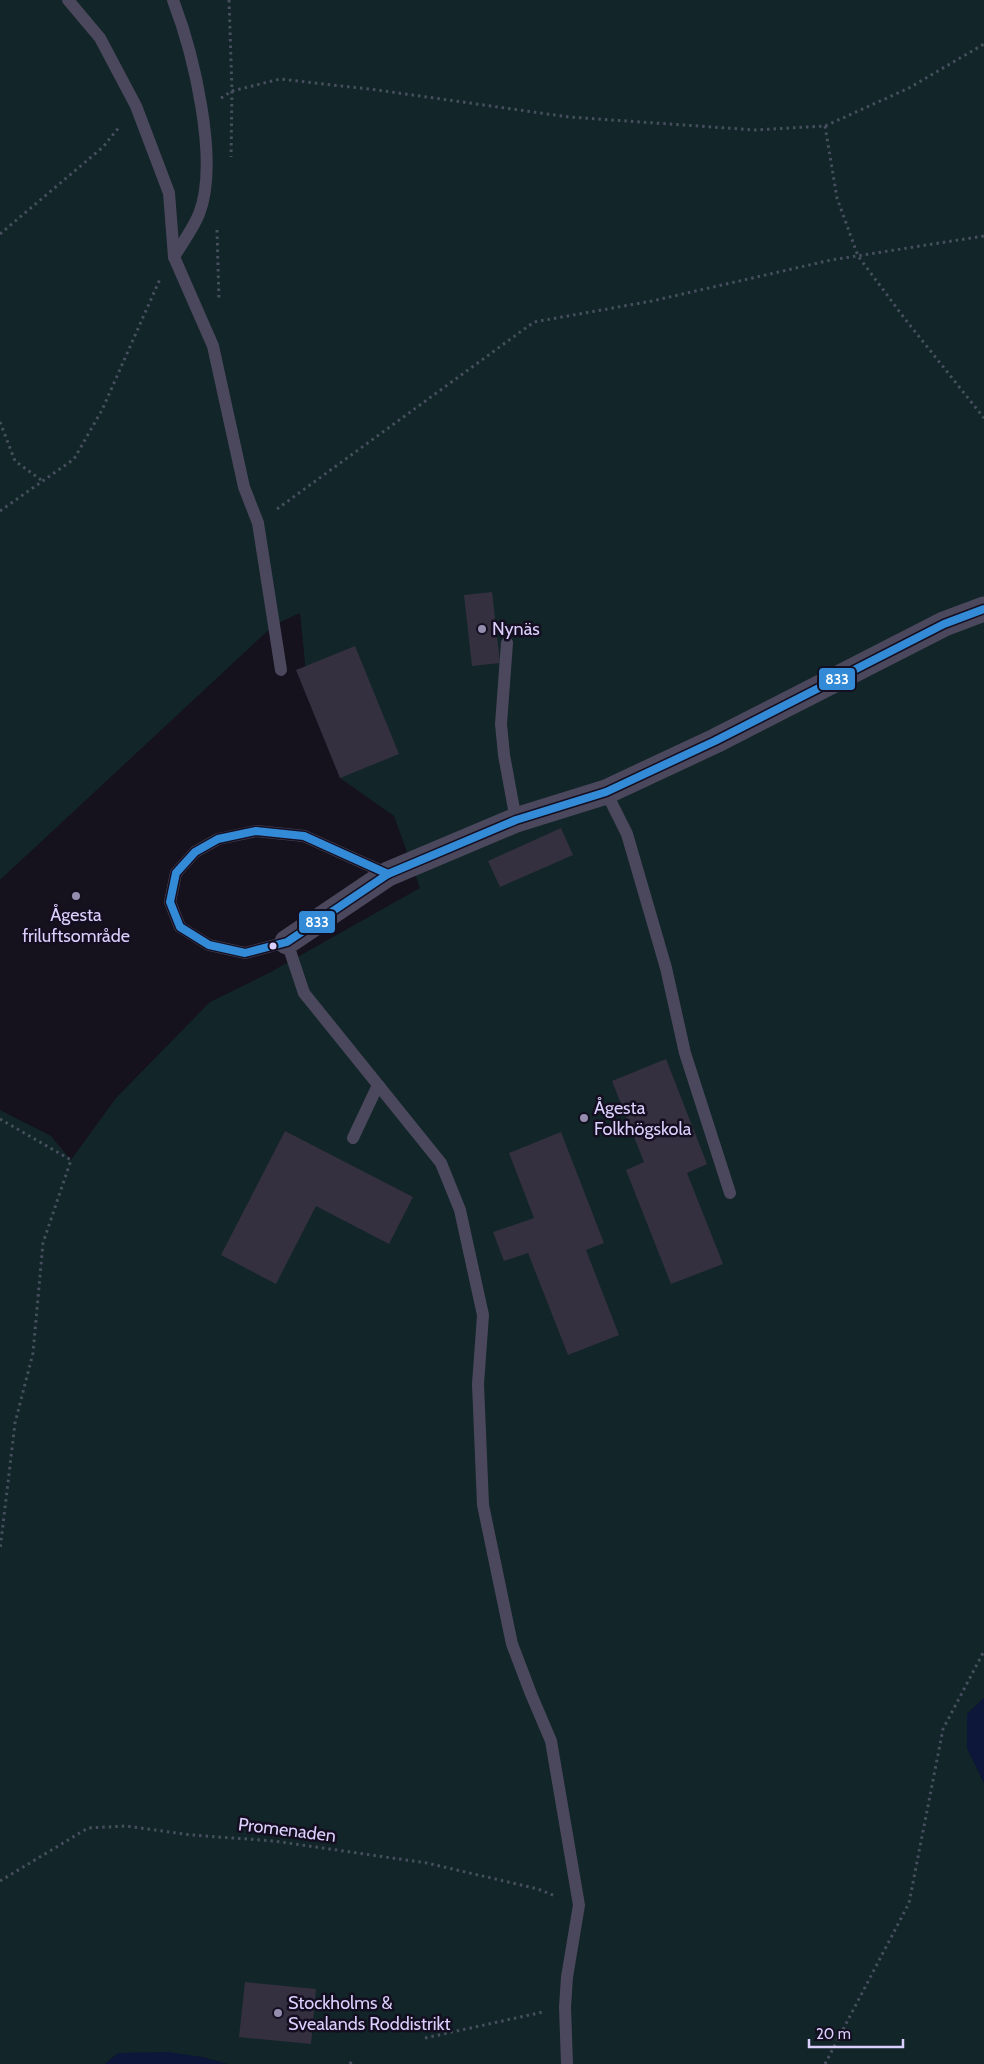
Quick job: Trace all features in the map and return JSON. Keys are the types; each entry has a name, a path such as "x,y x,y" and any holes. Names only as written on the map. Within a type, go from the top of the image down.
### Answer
{"street":[{"path":"287,942 388,874 516,820 606,792 714,741 944,624 984,609"}],"lane":[{"path":"68,0 100,38 136,106 169,193 174,257 213,346 244,487 258,523 281,670"},
{"path":"172,0 183,26 202,110 207,172 199,214 174,257"},
{"path":"507,643 502,724 504,755 516,820"},
{"path":"606,792 627,834 666,968 685,1053 730,1193"},
{"path":"388,874 304,836 256,831 218,839 195,852 176,873 170,902 180,927 209,945 245,953 287,942 304,993 441,1163 460,1210 483,1315 478,1384 484,1505 512,1644 551,1741 579,1905 565,2007 567,2064"},
{"path":"353,1138 378,1085"}],"path":[{"path":"229,0 232,91 280,79 377,90 569,117 755,130 825,126 909,88 984,44"},
{"path":"0,234 103,146 136,106"},
{"path":"825,126 837,198 858,256 905,319 984,418"},
{"path":"258,523 534,322 652,301 831,260 984,236"},
{"path":"0,511 44,482 74,459 102,410 158,281 174,257"},
{"path":"0,422 15,461 44,482"},
{"path":"0,1118 71,1160 43,1243 33,1353 14,1423 0,1550"},
{"path":"825,2064 909,1903 943,1729 984,1651"},
{"name":"Promenaden","path":"0,1882 88,1828 126,1826 191,1835 274,1841 427,1863 538,1889 579,1905"},
{"path":"424,2038 565,2007"}],"green space":[{"path":"0,0 984,0 984,1698 967,1714 967,1748 984,1783 984,2064 227,2064 202,2057 118,2053 105,2064 0,2064 0,1110 51,1136 71,1160 116,1098 210,1002 269,973 420,888 394,816 340,778 307,683 300,613 274,625 0,880"}],"water":[{"path":"984,1698 984,1783 967,1748 967,1714"},
{"path":"168,2052 202,2057 227,2064 105,2064 118,2053"}],"building":[{"name":"Nynäs","path":"492,592 500,663 472,666 464,595"},
{"path":"355,646 399,754 340,778 296,670"},
{"path":"561,828 573,855 500,887 488,861"},
{"path":"666,1059 707,1164 687,1173 723,1264 671,1284 626,1170 644,1162 612,1081"},
{"path":"285,1131 413,1197 389,1244 316,1206 276,1284 221,1255"},
{"path":"561,1132 604,1243 586,1250 619,1335 568,1355 528,1253 504,1261 493,1232 534,1218 509,1153"},
{"name":"Stockholms & Svealands Roddistrikt","path":"245,1982 316,1989 311,2044 239,2037"}],"transit line":[{"name":"833","path":"388,874 516,820 606,792 715,741 944,624 984,609"},
{"name":"833","path":"256,831 304,836 388,874 287,942 245,953 209,945 180,927 170,902 176,873 195,852 218,839 256,831"}],"place":[{"name":"Nynäs","path":"482,629"},
{"name":"Ågesta friluftsområde","path":"76,896"},
{"name":"Ågesta Folkhögskola","path":"584,1118"},
{"name":"Stockholms & Svealands Roddistrikt","path":"278,2013"}]}
